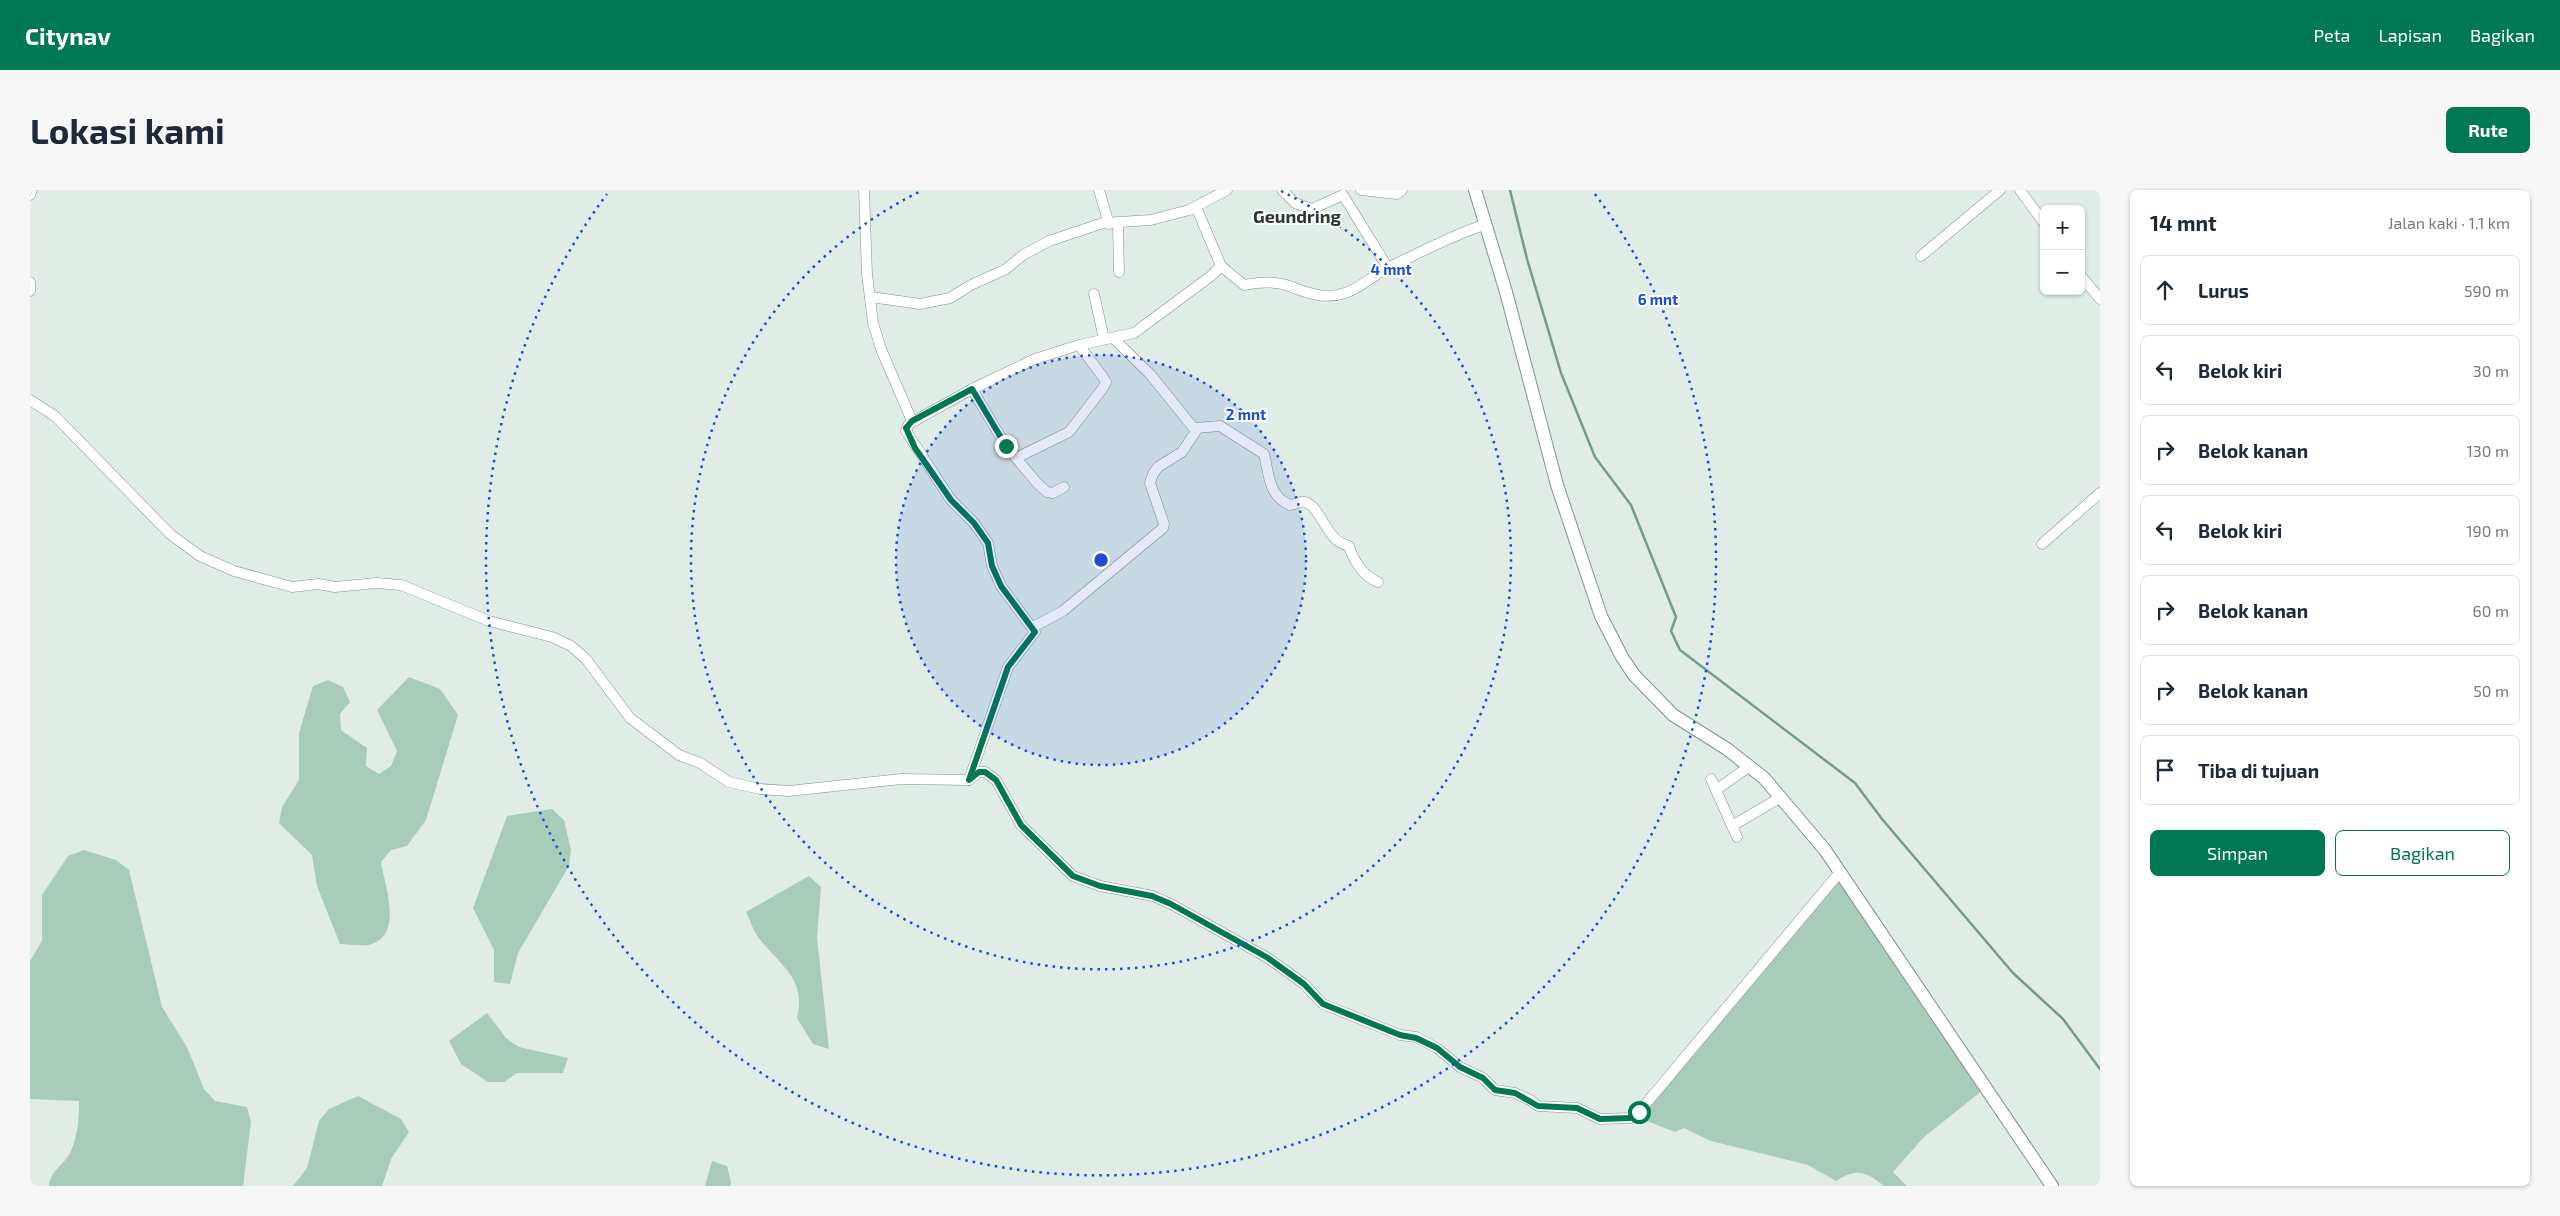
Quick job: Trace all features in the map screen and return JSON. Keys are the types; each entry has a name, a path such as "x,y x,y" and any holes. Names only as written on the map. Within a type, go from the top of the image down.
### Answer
{"street":[{"path":"30,195 32,190"},
{"path":"864,190 868,274 873,323 881,349 912,421"},
{"path":"1099,190 1114,224 1119,272"},
{"path":"871,297 920,304 950,298 971,285 1006,269 1023,255 1049,241 1103,223 1114,224 1151,220 1196,207 1228,190"},
{"path":"1282,190 1295,203 1312,209 1343,194 1360,190 1397,194 1402,190"},
{"path":"1475,190 1557,485 1609,635 1634,675 1674,715 1750,766 1781,797 1840,872 2052,1186"},
{"path":"1921,256 2000,190"},
{"path":"2020,190 2040,218"},
{"path":"1343,194 1388,268"},
{"path":"1196,207 1221,266 1244,284 1260,281 1288,286 1298,291 1323,296 1344,294 1388,268 1446,238 1486,224"},
{"path":"969,780 1008,667 1013,658 1034,636 1035,632 1033,626 1001,586 992,566 988,543 984,536 951,500 915,448 906,431 907,426 912,421 972,389 1035,360 1079,345 1134,333 1148,326 1221,266"},
{"path":"2085,281 2100,299"},
{"path":"30,282 30,291"},
{"path":"1033,626 1063,611 1163,528 1164,524 1150,483 1152,474 1158,466 1182,452 1196,431 1150,374 1109,339 1094,294"},
{"path":"1016,458 1069,432 1103,388 1106,382 1104,377 1079,345"},
{"path":"972,389 998,433 1016,458 1047,492 1053,493 1064,487"},
{"path":"30,400 55,416 144,510 170,534 200,556 234,571 292,587 318,584 335,587 376,584 401,585 489,621 552,637 571,646 586,659 630,718 679,755 700,763 729,782 760,789 789,791 901,779 969,780 979,772 985,772 996,780 1021,825 1073,876 1100,886 1152,896 1171,904 1268,958 1304,984 1323,1004 1400,1035 1416,1038 1437,1048 1460,1067 1483,1078 1495,1090 1515,1093 1538,1106 1577,1108 1600,1119 1630,1118 1639,1112 1840,872"},
{"path":"1195,428 1220,426 1264,454 1271,486 1277,495 1290,505 1304,501 1309,504 1334,538 1341,544 1349,546 1357,563 1372,580 1378,582"},
{"path":"2042,544 2100,493"},
{"path":"1716,790 1750,766"},
{"path":"1710,779 1737,837"},
{"path":"1732,826 1781,797"}],"green space":[{"path":"409,677 440,689 458,715 426,820 407,846 391,850 381,862 390,908 390,920 387,930 381,938 372,944 340,944 317,886 312,855 279,823 282,807 299,780 299,733 313,686 328,680 343,687 350,702 340,714 341,730 367,748 366,766 379,774 391,766 397,751 377,710"},
{"path":"552,809 564,820 571,850 569,866 518,953 510,984 494,982 494,950 473,908 507,816"},
{"path":"84,850 116,860 129,870 162,1007 187,1047 204,1089 215,1101 247,1107 251,1122 243,1186 49,1186 52,1176 68,1156 73,1145 78,1126 79,1101 30,1099 30,961 42,941 42,895 68,856"},
{"path":"1837,870 1983,1090 1924,1137 1893,1172 1907,1186 1884,1186 1872,1177 1861,1173 1849,1174 1836,1181 1808,1165 1711,1141 1684,1128 1675,1132 1639,1118 1638,1114"},
{"path":"809,876 821,887 817,937 829,1049 813,1044 797,1018 799,1004 795,982 758,937 746,912"},
{"path":"487,1013 506,1038 519,1047 568,1058 563,1073 517,1073 504,1082 488,1082 461,1064 449,1041"},
{"path":"358,1096 401,1119 409,1132 391,1159 382,1186 293,1186 307,1168 319,1121 329,1109"},
{"path":"712,1161 727,1166 731,1182 730,1186 705,1186"}],"waterway":[{"path":"1510,190 1527,259 1561,373 1595,457 1631,505 1676,617 1671,631 1680,650 1855,783 1882,819 2013,973 2063,1019 2100,1069"}],"district":[{"name":"Geundring","path":"1297,216"}],"route":[{"path":"1006,446 972,389 912,421 906,428 915,448 951,500 974,523 988,543 992,566 1001,586 1033,626 1035,632 1031,640 1013,658 1008,667 969,780 979,772 985,772 996,780 1021,825 1057,858 1073,876 1100,886 1152,896 1171,904 1268,958 1304,984 1323,1004 1364,1022 1400,1035 1416,1038 1437,1048 1460,1067 1483,1078 1495,1090 1515,1093 1538,1106 1551,1109 1564,1106 1577,1108 1600,1119 1630,1118 1639,1112"}]}
